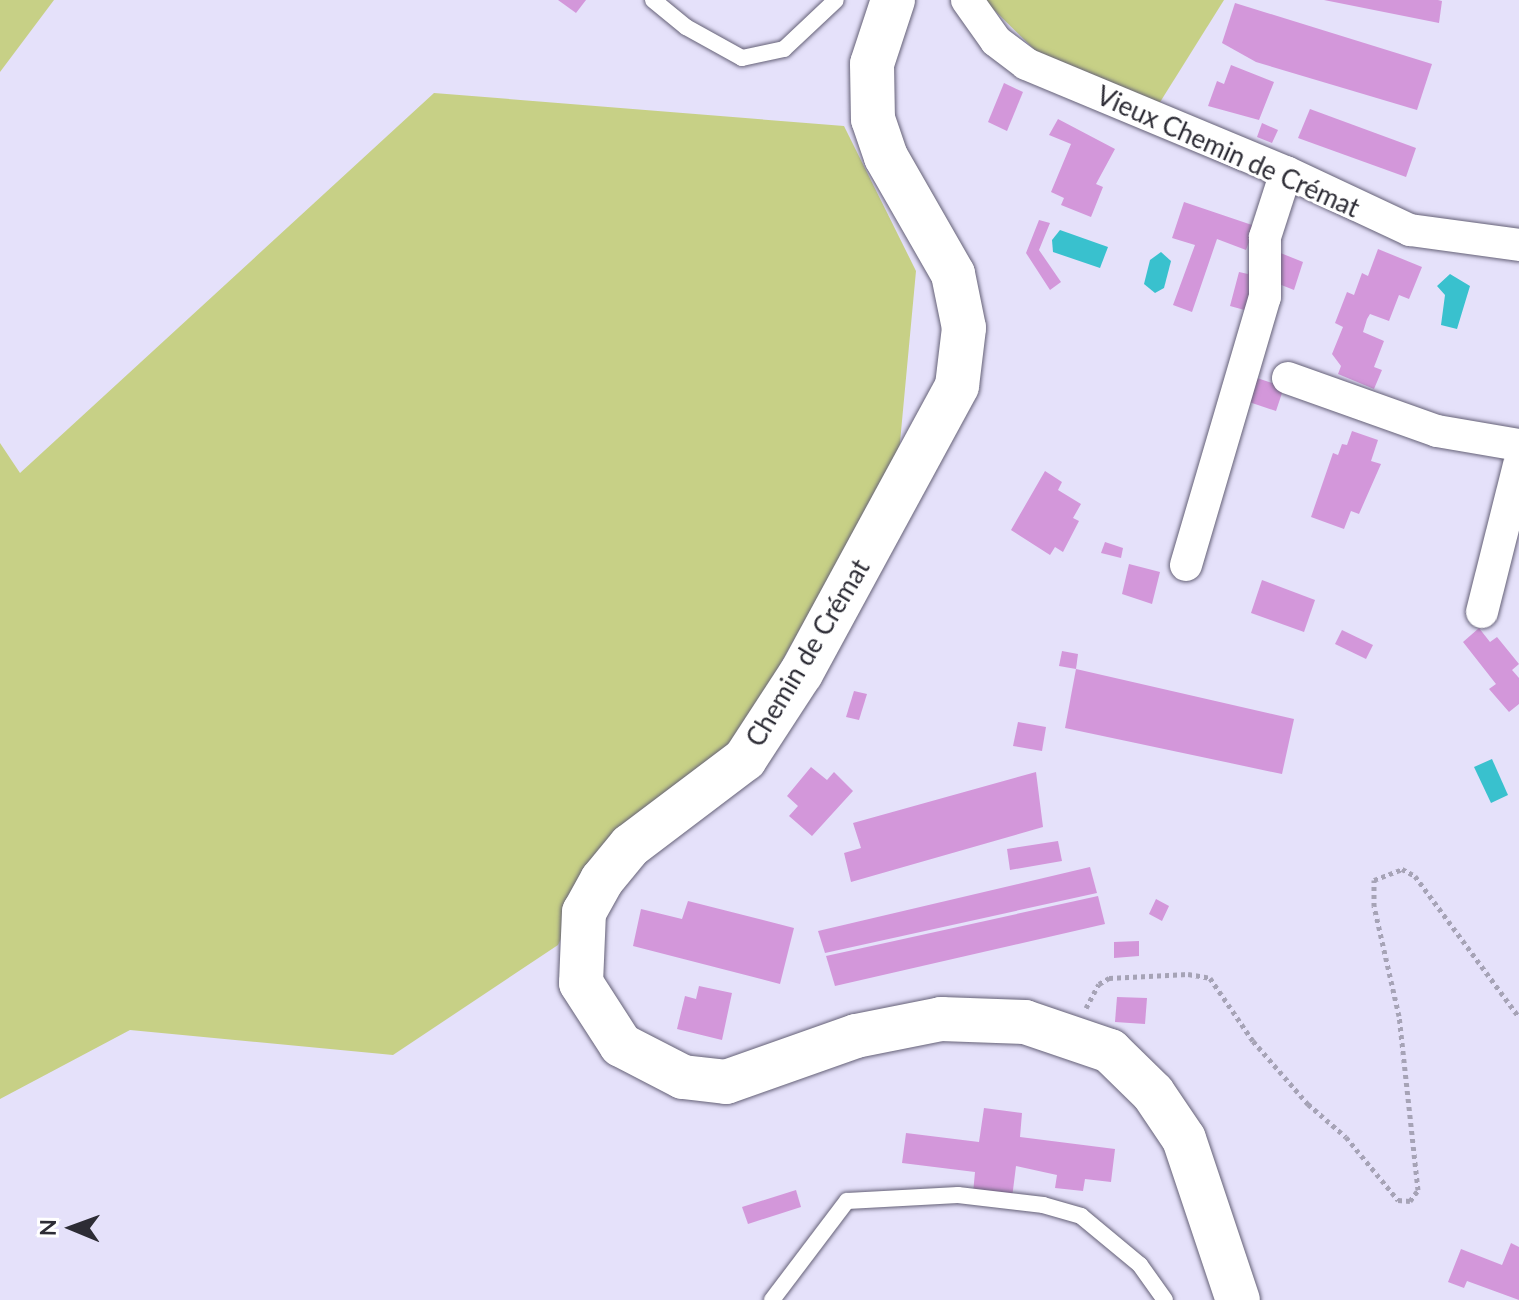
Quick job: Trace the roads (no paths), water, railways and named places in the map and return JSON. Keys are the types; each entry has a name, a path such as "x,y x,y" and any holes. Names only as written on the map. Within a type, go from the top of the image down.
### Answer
{"street":[{"name":"Chemin de Crémat","path":"893,0 872,64 873,119 886,157 953,274 964,328 957,386 768,727 745,759 630,846 602,880 584,912 581,983 621,1045 683,1077 726,1082 901,1024 990,1018 1075,1035 1110,1051 1153,1093 1184,1139 1238,1300"},
{"name":"Vieux Chemin de Crémat","path":"967,0 996,41 1026,64 1286,172 1410,230 1519,245"},
{"path":"1186,565 1265,297 1265,237 1286,172"},
{"path":"1288,378 1437,431 1519,445"},
{"path":"1482,612 1519,465"}],"lane":[{"path":"653,0 686,27 742,58 784,49 836,0"},
{"path":"772,1300 847,1201 958,1195 1043,1205 1081,1216 1140,1265 1165,1300"}],"water":[{"path":"1060,230 1108,247 1100,268 1053,252 1052,240"},
{"path":"1161,252 1171,261 1164,288 1155,293 1144,284 1150,260"},
{"path":"1450,274 1470,286 1457,329 1441,325 1445,295 1437,286"},
{"path":"1492,759 1508,795 1491,803 1474,767"}]}
